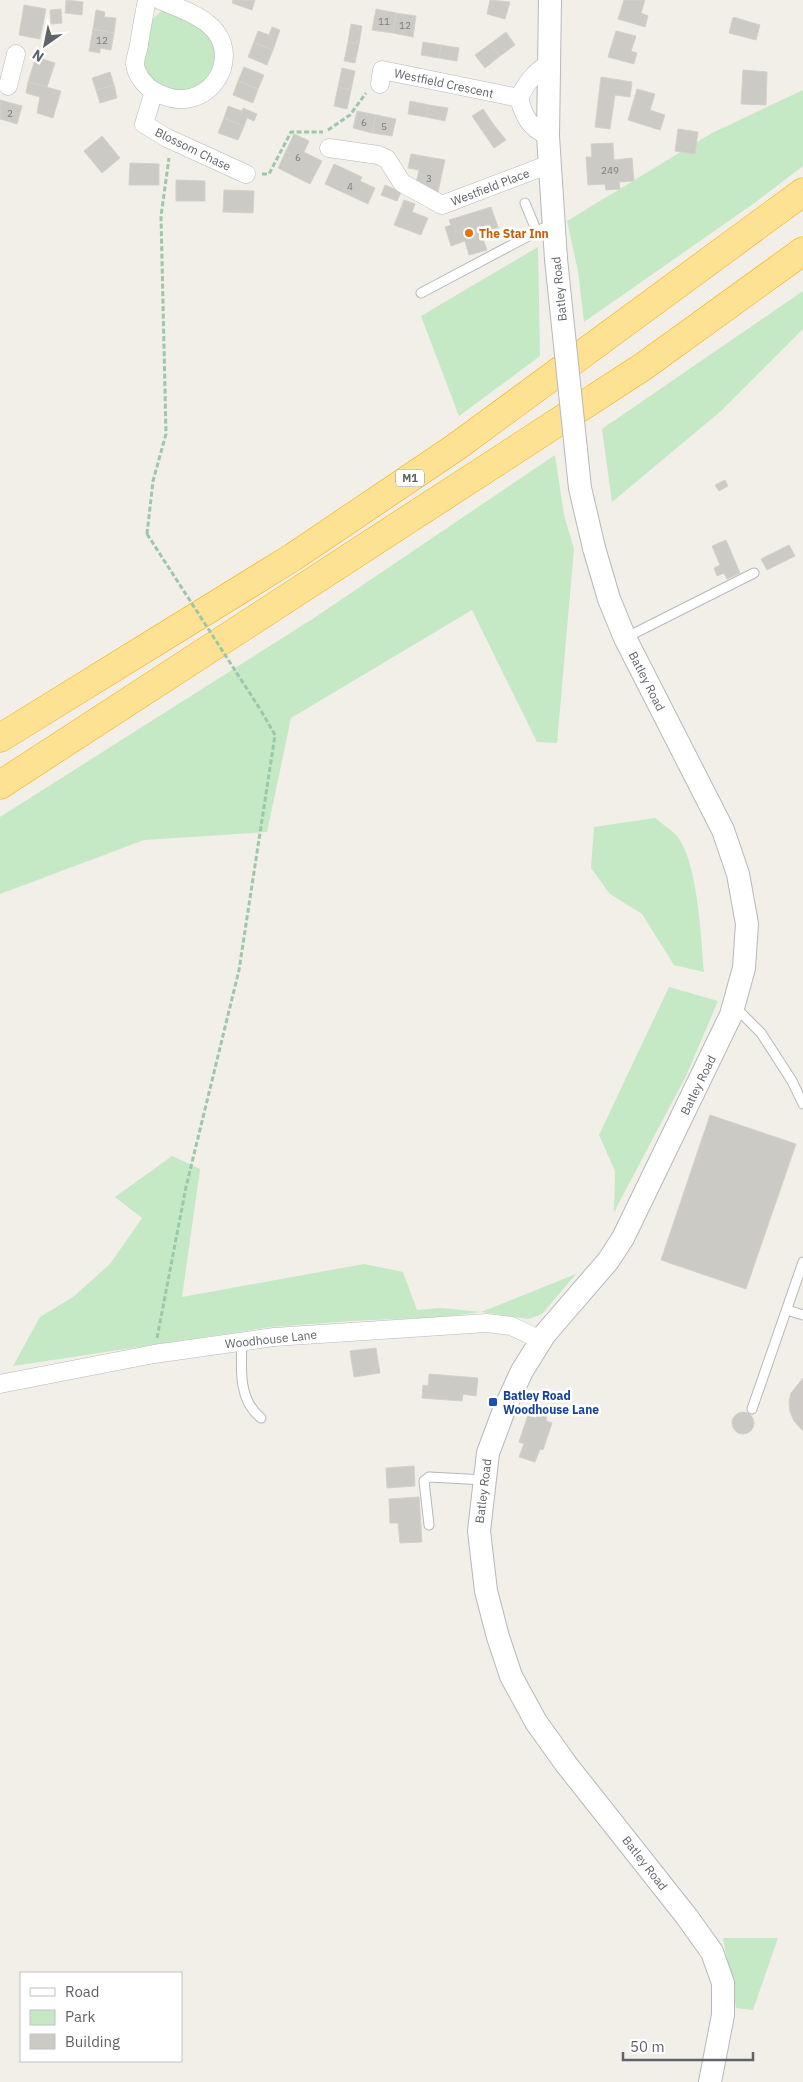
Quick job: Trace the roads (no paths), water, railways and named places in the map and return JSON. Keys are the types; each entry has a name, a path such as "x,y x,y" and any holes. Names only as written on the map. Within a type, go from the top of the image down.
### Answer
{"highway":[{"name":"M1","path":"0,738 293,557 456,447 803,192"},
{"path":"0,785 644,366 803,250"}],"street":[{"path":"147,0 135,64 142,81 163,97 184,100 200,95 215,83 222,69 224,54 219,37 208,24 160,0"},
{"name":"Batley Road","path":"550,0 548,64 550,164 545,227 556,259 580,488 594,548 609,599 625,638 718,821 738,874 747,924 744,968 731,1016 623,1238 608,1261 541,1340 522,1371 504,1410 488,1453 478,1531 486,1591 498,1637 511,1676 536,1722 566,1764 687,1916 712,1952 723,1983 723,2014 710,2082"},
{"path":"8,86 10,60"},
{"path":"548,64 535,72 526,84 520,98 528,122 536,130 548,136"},
{"name":"Westfield Crescent","path":"380,84 382,70 520,98"},
{"name":"Blossom Chase","path":"154,91 144,124 166,138 246,174"},
{"name":"Westfield Place","path":"329,148 378,155 387,160 402,183 442,205 550,164"},
{"name":"Woodhouse Lane","path":"0,1384 154,1354 274,1337 487,1323 511,1326 541,1340"}],"lane":[{"path":"421,293 545,227 525,203"},
{"path":"625,638 754,573"},
{"path":"734,1006 761,1033 792,1081 803,1104"},
{"path":"752,1410 803,1262"},
{"path":"787,1310 803,1315"},
{"path":"242,1342 240,1369 243,1386 249,1406 261,1418"},
{"path":"429,1525 424,1481 429,1477 485,1480"}],"place":[{"name":"The Star Inn","path":"469,233"},
{"name":"Batley Road Woodhouse Lane","path":"493,1402"}]}
